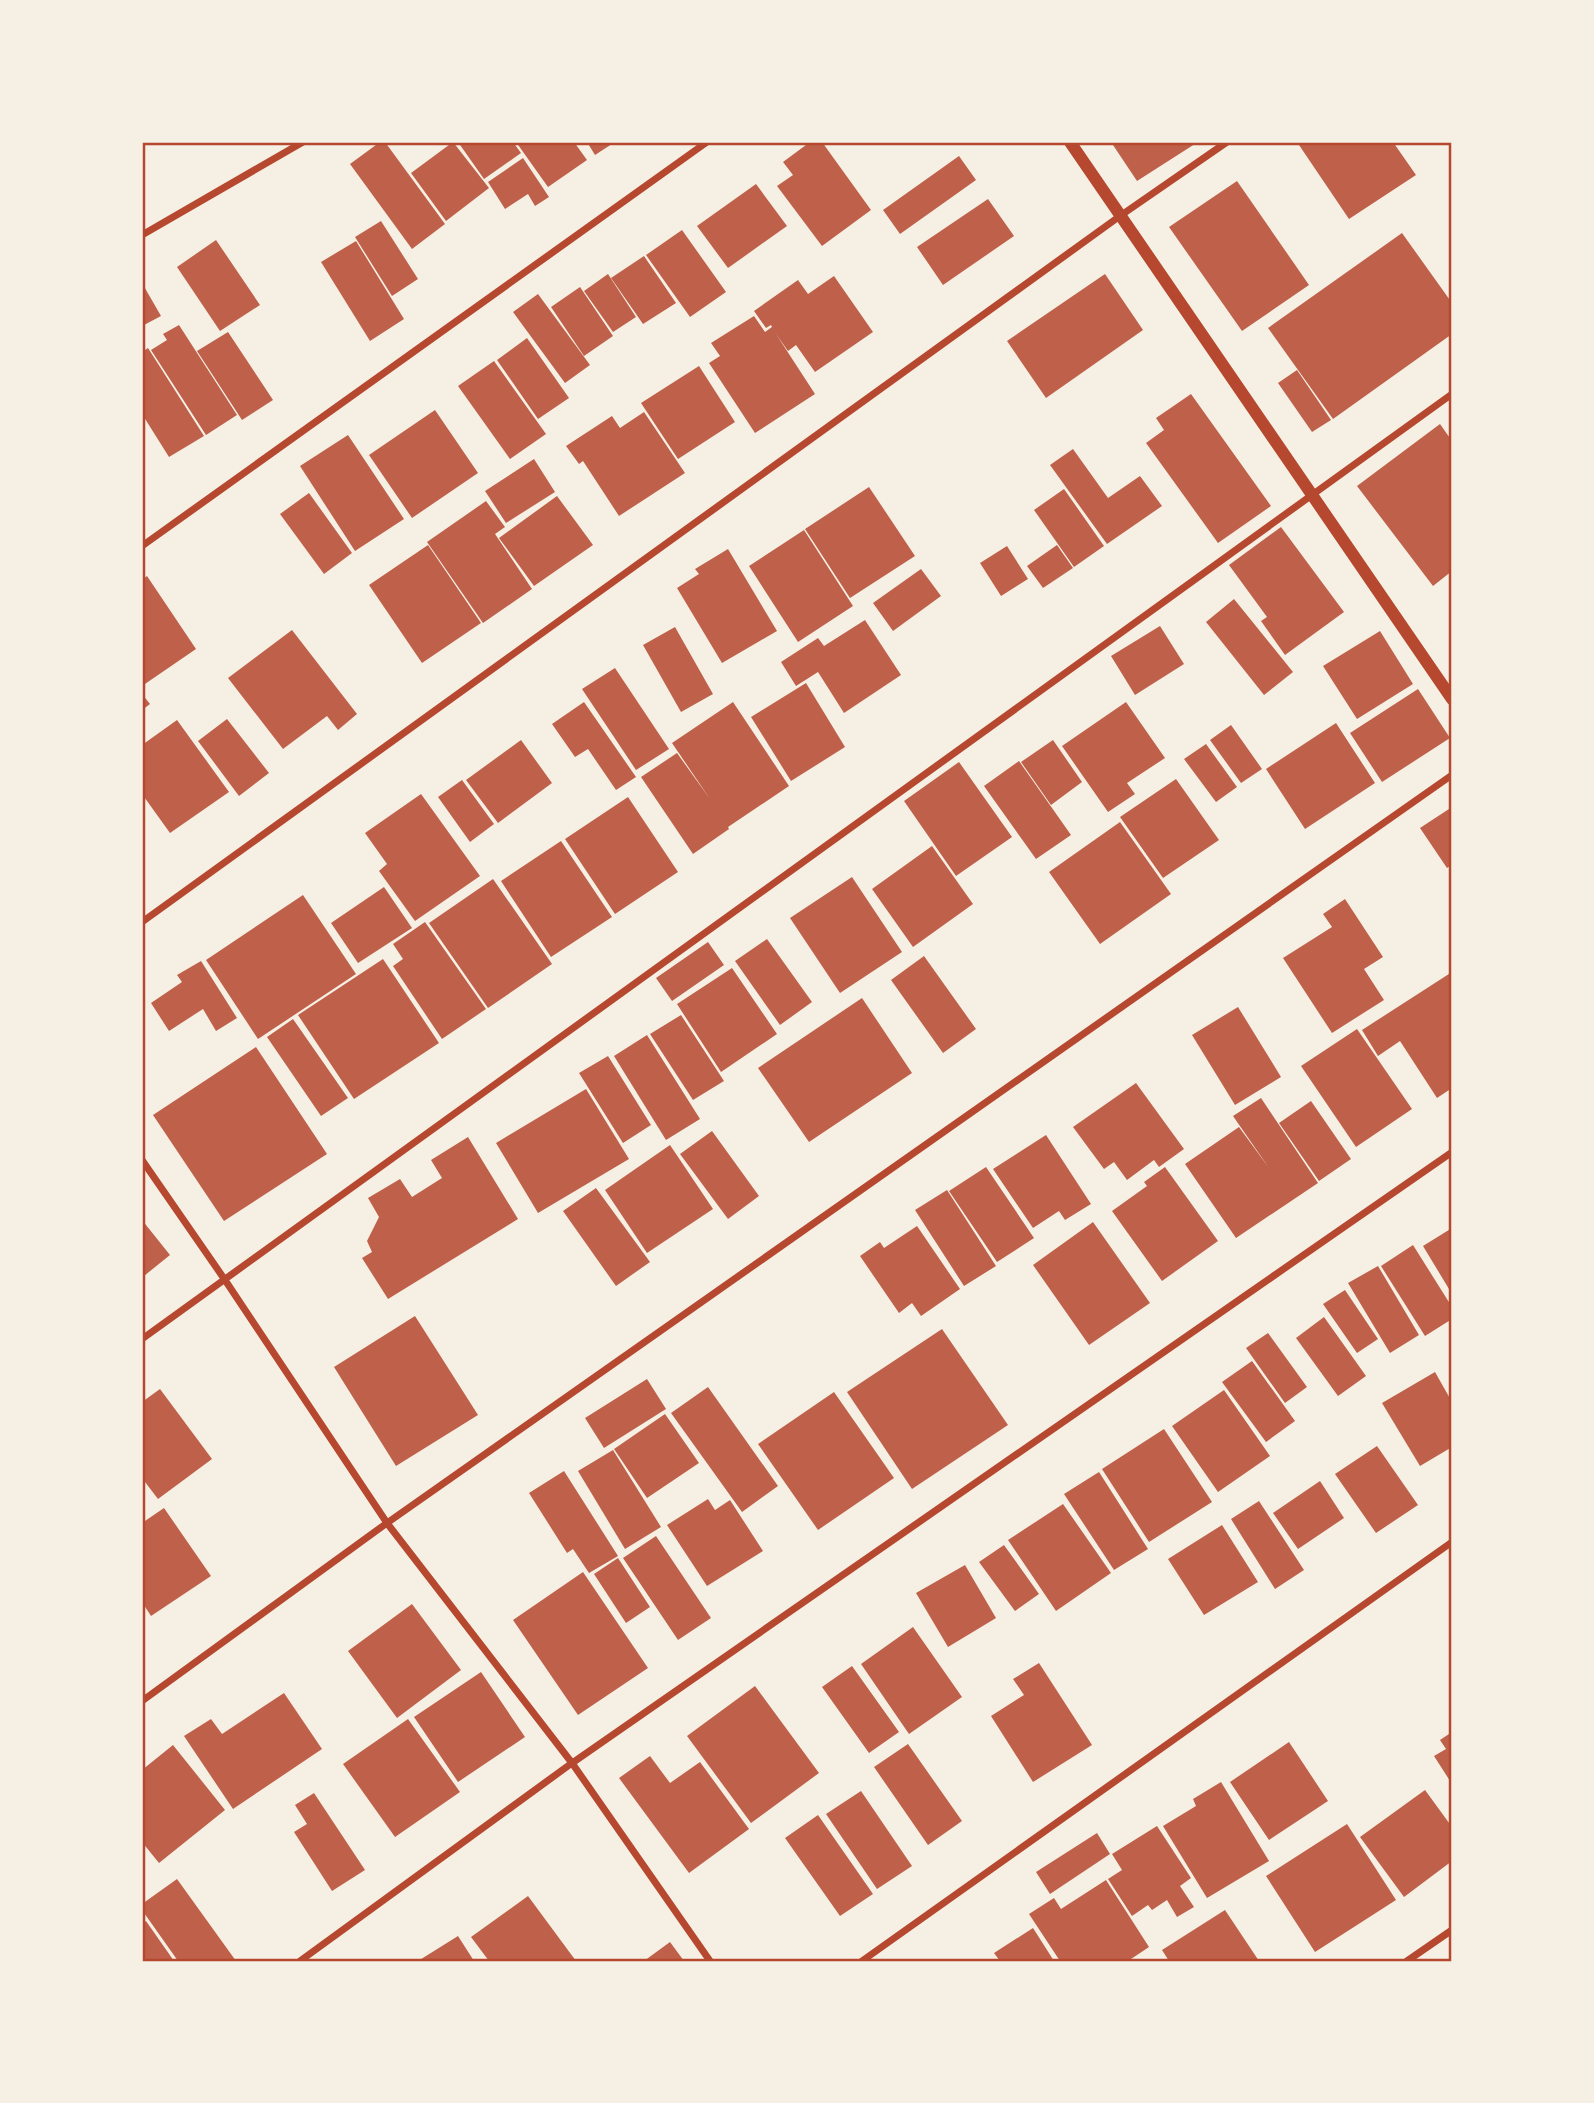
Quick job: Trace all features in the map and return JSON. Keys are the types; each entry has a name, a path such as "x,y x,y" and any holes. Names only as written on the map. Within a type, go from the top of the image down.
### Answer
{"street":[{"path":"142,236 303,142"},
{"path":"142,547 707,142"},
{"path":"1070,142 1452,699"},
{"path":"142,922 1120,216 1227,142"},
{"path":"142,1339 1452,394"},
{"path":"142,1701 387,1523 1452,775"},
{"path":"300,1961 572,1763 1452,1152"},
{"path":"142,1160 387,1523 572,1763 710,1961"},
{"path":"862,1961 1452,1542"},
{"path":"1407,1961 1452,1930"}],"building":[{"path":"380,142 385,142 445,224 412,249 350,164"},
{"path":"453,142 489,188 446,221 411,173"},
{"path":"458,142 513,142 521,153 484,179"},
{"path":"516,142 574,142 587,160 548,187"},
{"path":"587,142 615,142 595,155"},
{"path":"810,142 822,142 871,210 822,246 777,186 793,175 783,162"},
{"path":"1111,142 1198,142 1137,181"},
{"path":"1297,142 1393,142 1416,175 1349,219"},
{"path":"959,156 976,180 900,234 883,210"},
{"path":"523,158 549,197 535,206 528,194 505,209 488,182"},
{"path":"1237,181 1309,285 1242,331 1169,227"},
{"path":"756,184 787,226 728,268 697,226"},
{"path":"988,199 1014,236 943,285 917,247"},
{"path":"381,221 418,279 392,296 355,237"},
{"path":"682,230 726,292 690,317 646,255"},
{"path":"1402,233 1452,303 1452,334 1333,419 1268,328"},
{"path":"216,240 260,305 220,331 177,267"},
{"path":"356,241 404,319 370,341 321,262"},
{"path":"644,256 676,303 643,324 611,278"},
{"path":"608,274 636,317 613,332 584,291"},
{"path":"1105,274 1143,330 1046,398 1007,341"},
{"path":"834,276 873,332 815,372 796,345 788,351 776,334 815,394 755,433 709,363 720,356 711,343 754,316 765,332 771,325 766,328 754,311 798,280 808,294"},
{"path":"142,283 161,316 144,325 142,321"},
{"path":"580,287 613,336 584,356 551,307"},
{"path":"538,294 590,365 565,383 513,312"},
{"path":"179,325 237,415 206,435 151,350 167,340 163,334"},
{"path":"228,332 273,400 242,420 197,351"},
{"path":"527,338 569,398 538,419 497,360"},
{"path":"148,348 204,436 169,457 142,414 142,352"},
{"path":"494,361 546,434 510,459 458,386"},
{"path":"699,366 735,422 678,459 641,403"},
{"path":"1297,370 1331,420 1312,432 1278,383"},
{"path":"1191,394 1271,506 1218,543 1146,443 1164,430 1156,418"},
{"path":"435,410 478,473 412,518 369,455"},
{"path":"644,412 685,473 619,516 583,461 579,464 566,446 612,416 620,428"},
{"path":"1440,424 1452,441 1452,571 1433,586 1357,486"},
{"path":"348,435 404,519 355,551 300,466"},
{"path":"1073,449 1108,498 1140,476 1162,506 1107,544 1050,465"},
{"path":"534,459 555,492 506,523 485,491"},
{"path":"869,487 915,556 850,598 805,529"},
{"path":"1064,489 1104,546 1074,567 1034,510"},
{"path":"309,493 352,553 324,574 280,514"},
{"path":"557,496 593,545 534,586 499,538"},
{"path":"486,501 505,527 495,534 532,589 483,623 427,542"},
{"path":"1281,527 1344,612 1285,655 1261,621 1267,617 1229,565"},
{"path":"804,530 853,606 798,642 749,566"},
{"path":"428,545 481,623 422,663 369,585"},
{"path":"1057,545 1073,568 1043,588 1027,566"},
{"path":"1007,546 1028,579 1001,596 980,563"},
{"path":"728,549 777,631 722,663 677,588 699,574 695,569"},
{"path":"921,569 941,596 893,631 873,603"},
{"path":"147,576 196,649 142,686 142,580"},
{"path":"1234,599 1293,672 1264,695 1206,622"},
{"path":"865,620 901,675 844,713 818,672 796,686 781,662 818,638 824,646"},
{"path":"1160,626 1184,664 1135,695 1111,656"},
{"path":"675,627 713,694 681,712 643,645"},
{"path":"292,630 357,714 338,730 327,716 283,749 228,678"},
{"path":"1380,631 1413,684 1357,719 1323,666"},
{"path":"615,668 669,749 636,770 582,689"},
{"path":"806,683 845,747 791,781 751,717"},
{"path":"1418,689 1450,738 1382,782 1350,733"},
{"path":"142,694 150,704 142,710"},
{"path":"584,702 636,777 616,790 588,749 575,757 552,724"},
{"path":"733,702 789,786 693,854 641,777 677,753 710,799 672,743"},
{"path":"1126,702 1165,758 1127,783 1135,794 1108,812 1062,746"},
{"path":"227,719 269,773 239,796 198,741"},
{"path":"177,720 229,792 170,833 142,794 142,745"},
{"path":"1336,723 1375,783 1305,829 1266,769"},
{"path":"1231,725 1262,769 1241,783 1210,740"},
{"path":"521,740 552,783 498,823 466,780"},
{"path":"1053,740 1082,782 1051,805 1021,762"},
{"path":"1206,744 1237,787 1216,802 1184,759"},
{"path":"1019,761 1071,835 1036,859 984,786"},
{"path":"959,762 1012,837 956,876 904,801"},
{"path":"1176,779 1219,840 1163,878 1120,817"},
{"path":"462,780 494,824 470,842 438,797"},
{"path":"421,794 480,876 415,921 379,871 387,864 365,833"},
{"path":"628,797 678,872 615,914 565,839"},
{"path":"1452,807 1452,865 1447,868 1420,828"},
{"path":"1120,822 1171,894 1100,944 1049,872"},
{"path":"561,841 612,917 551,957 501,881"},
{"path":"932,846 973,904 913,947 872,889"},
{"path":"852,877 902,952 840,993 790,918"},
{"path":"493,879 552,964 488,1008 429,923"},
{"path":"384,887 412,928 358,963 331,923"},
{"path":"303,895 356,974 258,1039 206,960"},
{"path":"1345,899 1383,957 1364,969 1384,1000 1332,1033 1283,958 1332,927 1323,914"},
{"path":"425,922 486,1009 442,1039 393,966 403,959 393,944"},
{"path":"767,939 812,1002 780,1025 735,961"},
{"path":"708,942 724,965 672,1001 656,978"},
{"path":"924,956 976,1029 943,1053 891,980"},
{"path":"383,959 439,1043 354,1099 298,1015"},
{"path":"201,961 237,1018 216,1031 203,1009 169,1031 151,1003 182,982 177,975"},
{"path":"732,968 777,1034 721,1072 677,1004"},
{"path":"1452,972 1452,1088 1437,1098 1400,1041 1378,1056 1362,1030"},
{"path":"862,998 912,1073 809,1142 758,1068"},
{"path":"1238,1007 1281,1077 1235,1105 1192,1035"},
{"path":"681,1015 724,1081 693,1100 650,1034"},
{"path":"293,1019 348,1098 321,1116 267,1037"},
{"path":"1357,1029 1412,1109 1356,1147 1301,1066"},
{"path":"647,1035 700,1119 666,1140 614,1056"},
{"path":"256,1047 327,1154 224,1221 153,1115"},
{"path":"608,1056 651,1125 623,1143 579,1073"},
{"path":"1136,1083 1184,1149 1159,1167 1154,1160 1127,1180 1114,1162 1104,1169 1073,1127"},
{"path":"586,1089 629,1159 538,1213 496,1143"},
{"path":"1261,1098 1318,1183 1236,1238 1185,1164 1239,1127 1269,1168 1233,1116"},
{"path":"1311,1101 1351,1159 1319,1181 1279,1123"},
{"path":"712,1131 759,1196 728,1219 680,1154"},
{"path":"1046,1135 1091,1204 1065,1220 1059,1211 1033,1228 993,1169"},
{"path":"468,1137 518,1219 388,1299 362,1258 372,1252 367,1241 379,1217 368,1198 400,1179 412,1197 442,1178 431,1160"},
{"path":"670,1145 713,1209 647,1253 605,1190"},
{"path":"986,1167 1034,1238 997,1262 949,1191"},
{"path":"1165,1167 1218,1241 1162,1281 1112,1211 1147,1186 1144,1182"},
{"path":"596,1188 650,1262 616,1286 563,1211"},
{"path":"947,1190 996,1266 964,1286 915,1210"},
{"path":"142,1220 170,1255 144,1276 142,1273"},
{"path":"1093,1222 1150,1303 1089,1345 1033,1265"},
{"path":"917,1226 960,1289 921,1316 912,1303 899,1313 860,1256 880,1242 884,1248"},
{"path":"1452,1228 1452,1294 1423,1246"},
{"path":"1413,1245 1452,1307 1452,1319 1425,1336 1381,1266"},
{"path":"1378,1266 1419,1335 1390,1353 1348,1283"},
{"path":"1345,1290 1378,1339 1357,1353 1323,1304"},
{"path":"415,1316 478,1415 396,1466 334,1367"},
{"path":"1324,1317 1366,1376 1338,1396 1296,1338"},
{"path":"942,1329 1008,1425 912,1489 847,1392"},
{"path":"1268,1333 1307,1387 1285,1403 1246,1348"},
{"path":"1252,1361 1295,1421 1266,1442 1222,1382"},
{"path":"1435,1372 1452,1402 1452,1447 1420,1466 1382,1403"},
{"path":"647,1379 666,1409 604,1448 585,1418"},
{"path":"708,1387 778,1486 742,1512 671,1413"},
{"path":"160,1389 212,1459 158,1499 142,1478 142,1402"},
{"path":"1224,1390 1270,1456 1218,1492 1172,1426"},
{"path":"834,1392 894,1478 818,1530 758,1444"},
{"path":"665,1414 699,1463 647,1498 614,1449"},
{"path":"1164,1429 1212,1502 1149,1542 1102,1469"},
{"path":"1377,1446 1418,1505 1376,1533 1335,1474"},
{"path":"613,1450 661,1527 625,1549 578,1471"},
{"path":"564,1471 618,1556 589,1573 573,1549 567,1553 529,1493"},
{"path":"1099,1472 1148,1549 1114,1570 1064,1494"},
{"path":"1320,1481 1344,1518 1298,1549 1273,1513"},
{"path":"708,1499 715,1510 730,1500 763,1551 707,1586 667,1525"},
{"path":"1259,1501 1304,1570 1275,1589 1231,1519"},
{"path":"1063,1504 1111,1573 1056,1611 1008,1540"},
{"path":"164,1508 211,1576 151,1616 142,1602 142,1523"},
{"path":"1222,1525 1258,1582 1204,1615 1168,1559"},
{"path":"656,1536 711,1618 678,1640 623,1558"},
{"path":"1004,1545 1039,1594 1015,1611 979,1562"},
{"path":"618,1558 650,1607 626,1623 594,1574"},
{"path":"965,1565 996,1618 948,1647 916,1593"},
{"path":"583,1572 648,1668 578,1715 513,1620"},
{"path":"412,1604 461,1670 397,1718 348,1651"},
{"path":"913,1627 962,1697 909,1734 861,1664"},
{"path":"1039,1663 1092,1745 1033,1782 991,1716 1024,1695 1013,1679"},
{"path":"852,1666 899,1732 869,1753 822,1687"},
{"path":"481,1672 525,1737 458,1782 414,1717"},
{"path":"755,1686 819,1773 751,1823 687,1736"},
{"path":"284,1693 322,1749 233,1809 184,1736 211,1719 222,1734"},
{"path":"408,1719 460,1792 395,1837 343,1764"},
{"path":"1452,1732 1452,1784 1434,1756 1446,1749 1440,1740"},
{"path":"1289,1742 1328,1801 1269,1840 1230,1782"},
{"path":"908,1744 962,1821 928,1845 874,1767"},
{"path":"173,1745 225,1810 159,1863 142,1842 142,1770"},
{"path":"650,1756 670,1783 700,1762 749,1829 689,1873 619,1778"},
{"path":"1221,1782 1269,1861 1207,1898 1163,1826 1196,1806 1193,1799"},
{"path":"1425,1790 1452,1827 1452,1861 1404,1897 1360,1837"},
{"path":"861,1791 912,1866 877,1889 826,1814"},
{"path":"314,1793 365,1870 332,1891 294,1832 307,1824 295,1805"},
{"path":"818,1815 873,1894 840,1916 785,1838"},
{"path":"1347,1824 1396,1900 1315,1952 1266,1876"},
{"path":"1157,1826 1191,1878 1180,1886 1194,1907 1177,1917 1167,1900 1152,1910 1148,1905 1132,1916 1108,1879 1122,1870 1112,1854"},
{"path":"1097,1833 1110,1854 1050,1894 1036,1872"},
{"path":"177,1879 236,1961 178,1961 142,1910 142,1904"},
{"path":"1106,1880 1149,1947 1128,1961 1060,1961 1029,1914 1054,1898 1061,1909"},
{"path":"528,1896 576,1961 489,1961 471,1937"},
{"path":"1225,1910 1259,1961 1169,1961 1162,1950"},
{"path":"146,1921 174,1961 142,1961 142,1924"},
{"path":"1033,1928 1054,1961 1000,1961 994,1953"},
{"path":"458,1936 474,1961 418,1961"},
{"path":"670,1942 684,1961 644,1961"}]}
